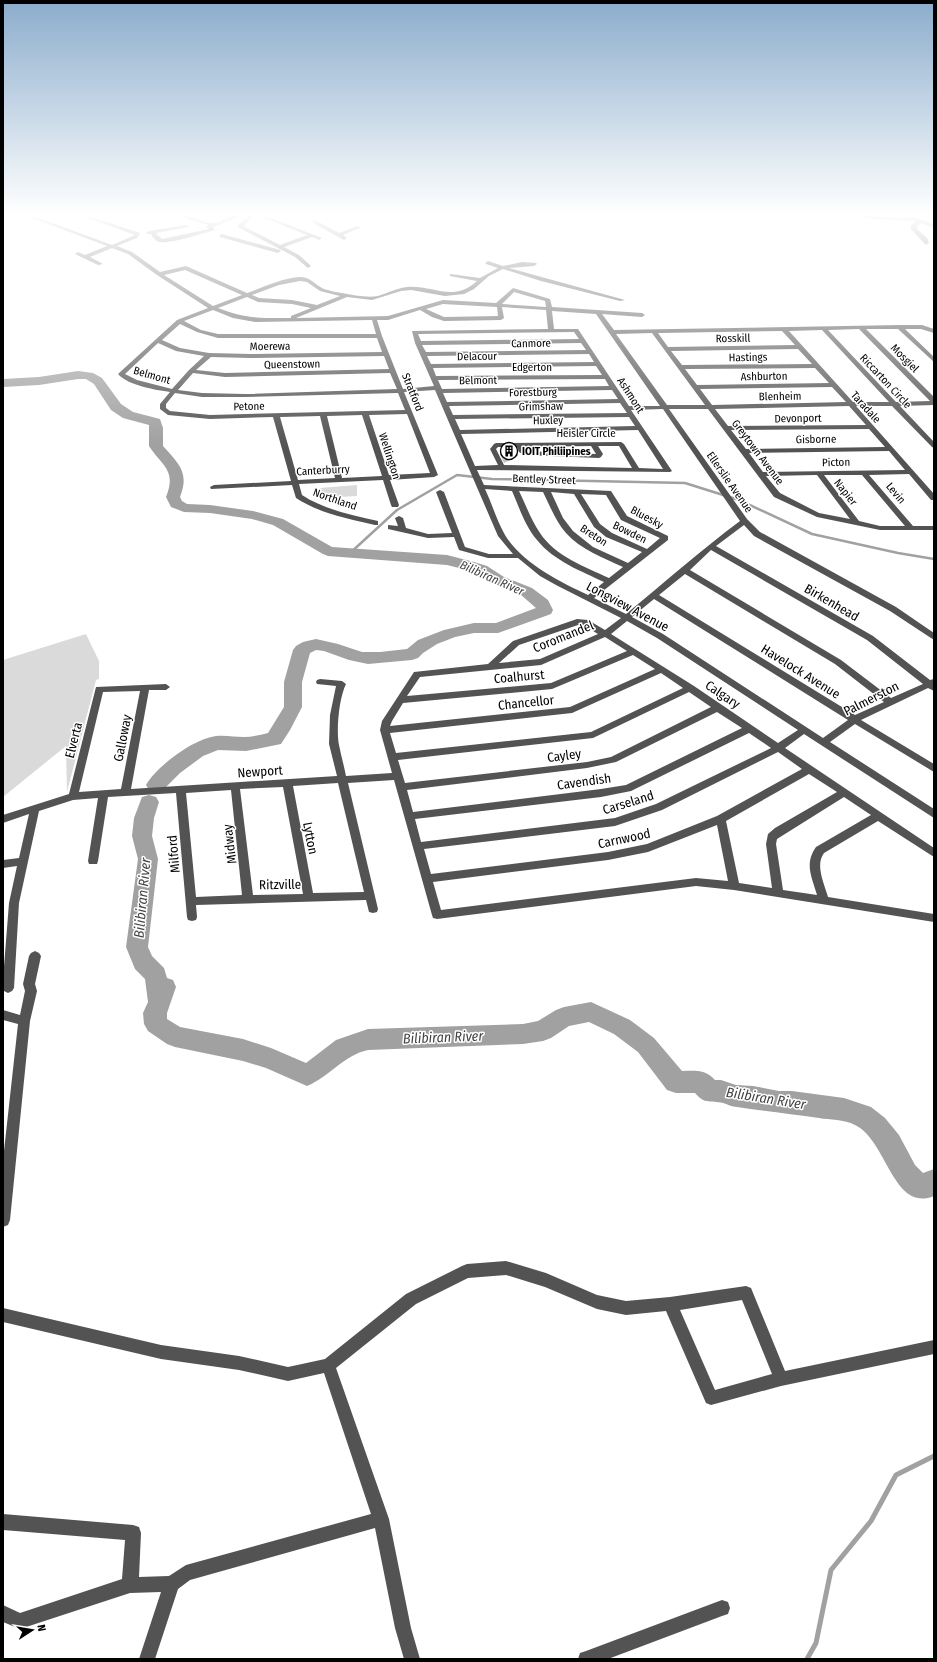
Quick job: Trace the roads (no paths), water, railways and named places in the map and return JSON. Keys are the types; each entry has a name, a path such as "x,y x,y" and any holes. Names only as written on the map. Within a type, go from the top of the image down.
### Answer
{"street":[{"path":"185,291 212,308 235,318 255,320 374,318 398,316 443,302"},
{"path":"234,291 258,300 292,302 317,307"},
{"name":"Belmont","path":"260,291 179,321 121,374 129,380 172,392 246,396 438,389 615,388"},
{"name":"Belmont","path":"324,291 369,299 400,291"},
{"name":"Belmont","path":"422,291 452,294 468,291"},
{"path":"422,309 439,318 501,318 499,303 512,291"},
{"path":"463,303 465,332 551,330 548,300 515,291"},
{"path":"585,291 622,300"},
{"path":"435,293 436,299 443,302 642,316"},
{"path":"288,319 347,295"},
{"name":"Ellerslie Avenue","path":"598,312 728,499 744,521 757,534 893,609 934,637"},
{"name":"Stratford","path":"374,318 379,336 434,475"},
{"path":"179,321 199,331 218,336 245,338 379,336"},
{"path":"612,332 900,327 922,327 934,331"},
{"path":"900,327 934,360"},
{"name":"Mosgiel","path":"861,328 934,402"},
{"name":"Taradale","path":"784,329 934,498"},
{"name":"Riccarton Circle","path":"824,329 934,446"},
{"name":"Ashmont","path":"551,330 576,330 668,471 637,471"},
{"name":"Greytown Avenue","path":"653,331 777,495 796,506 817,515 880,528 934,528"},
{"name":"Longview Avenue","path":"465,332 414,332 422,354 502,536 519,556 532,567 588,599 626,616 660,636 934,814"},
{"name":"Moerewa","path":"157,340 178,350 209,355 251,356 386,354"},
{"path":"418,343 583,341"},
{"name":"Rosskill","path":"667,349 800,347"},
{"name":"Canmore","path":"422,354 591,352"},
{"name":"Petone","path":"209,355 191,371 172,392 163,404 163,409 168,412 210,417 410,412"},
{"name":"Delacour","path":"428,366 599,364"},
{"name":"Hastings","path":"680,367 816,366"},
{"name":"Queenstown","path":"191,371 225,375 393,371"},
{"name":"Edgerton","path":"433,378 607,377"},
{"name":"Ashburton","path":"695,386 833,385"},
{"name":"Forestburg","path":"444,404 623,401"},
{"name":"Blenheim","path":"627,408 851,405 934,402"},
{"name":"Wellington","path":"365,413 395,505"},
{"path":"323,414 339,480"},
{"name":"Grimshaw","path":"450,418 632,415"},
{"name":"Northland","path":"276,416 299,496 304,500 375,523"},
{"name":"Devonport","path":"726,428 870,427"},
{"name":"Huxley","path":"456,432 640,428"},
{"path":"520,445 521,451 524,453 599,456 600,454 593,444"},
{"name":"Heisler Circle","path":"502,467 493,449 496,445 621,444 637,471"},
{"name":"Gisborne","path":"744,451 890,448"},
{"path":"473,468 502,467 637,471"},
{"name":"Picton","path":"761,474 911,472"},
{"name":"Levin","path":"864,473 910,528"},
{"name":"Napier","path":"818,474 856,523"},
{"name":"Canterburry","path":"214,487 434,475"},
{"name":"Bentley Street","path":"480,487 608,493"},
{"path":"515,489 527,517 539,538 548,547 580,567 611,582"},
{"name":"Breton","path":"546,490 562,522 578,540 587,547 629,567"},
{"name":"Bowden","path":"576,491 597,525 609,535 648,552"},
{"path":"440,492 462,548 488,556 519,556"},
{"name":"Bluesky","path":"608,493 624,518 665,538 648,552"},
{"path":"399,518 403,530"},
{"name":"Coromandel","path":"385,730 387,721 417,674 541,662 607,633 744,521"},
{"path":"391,527 428,536 456,535"},
{"name":"Birkenhead","path":"711,547 870,638 932,685"},
{"path":"588,599 648,552"},
{"path":"685,570 838,662 890,702"},
{"name":"Havelock Avenue","path":"654,595 934,769"},
{"name":"Calgary","path":"490,667 516,643 577,622 585,622 607,633 691,688 934,853"},
{"name":"Coalhurst","path":"400,700 552,686 634,651"},
{"name":"Chancellor","path":"385,730 572,710 662,669"},
{"path":"320,682 342,684 335,715 334,744 373,909"},
{"name":"Palmerston","path":"824,742 855,719 890,702 932,685"},
{"path":"145,688 166,687"},
{"name":"Elverta","path":"72,796 99,689 145,688"},
{"name":"Galloway","path":"125,793 145,688"},
{"path":"392,757 593,735 691,688"},
{"name":"Cayley","path":"400,787 587,765 613,760 719,707"},
{"name":"Cavendish","path":"409,816 601,793 628,788 751,728"},
{"path":"385,730 437,915 696,882 734,886 934,918"},
{"name":"Carseland","path":"417,846 615,822 659,807 778,748 804,730"},
{"name":"Carnwood","path":"427,879 608,856 641,849 721,819 810,769"},
{"name":"Newport","path":"3,819 72,796 397,776"},
{"name":"Lytton","path":"287,782 309,898"},
{"name":"Midway","path":"235,786 248,898"},
{"name":"Milford","path":"181,790 192,917"},
{"path":"778,894 771,844 772,837 779,831 845,792"},
{"path":"93,861 104,794"},
{"path":"8,988 6,959 14,903 35,808"},
{"path":"824,901 814,865 815,857 820,850 878,816"},
{"path":"721,819 734,886"},
{"path":"3,864 24,860"},
{"name":"Ritzville","path":"191,901 248,898 369,896"},
{"path":"3,1220 6,1153 24,1021 31,991 29,984 35,956"},
{"path":"3,1015 24,1021"},
{"path":"3,1314 161,1352 239,1363 288,1374 328,1364 411,1300 467,1272 506,1268 546,1280 597,1302 626,1308 670,1304 746,1293 781,1379"},
{"path":"670,1304 711,1398 781,1379 934,1347"},
{"path":"328,1364 381,1519 403,1628 412,1659"},
{"path":"147,1659 172,1584 186,1573 381,1519"},
{"path":"3,1522 133,1533 130,1585"},
{"path":"3,1613 20,1621 130,1585 172,1584"},
{"path":"586,1659 722,1608"}],"waterway":[{"name":"Bilibiran River","path":"3,383 39,381 78,375 89,376 98,381 116,407 128,415 155,422 157,428 156,446 172,465 176,474 177,485 173,497 176,504 184,508 210,509 253,515 278,522 328,551 447,560 468,565 481,569 498,580 526,591 542,604 545,610 498,628 474,628 440,636 424,644 412,654 380,658 362,658 324,646 309,646 302,650 293,682 293,707 281,730 274,739 246,744 216,743 196,751 173,768 156,785"},
{"path":"349,554 397,510 457,475 492,479 685,483 739,500 812,534 898,553 934,559"},
{"name":"Bilibiran River","path":"149,802 144,818 142,836 148,859 137,947 143,962 156,975 158,999 165,987 155,1013 156,1024 175,1037 243,1050 271,1059 307,1075 345,1048 368,1039 523,1034 543,1031 564,1017 591,1012 622,1027 646,1045 676,1082 701,1082 709,1091 721,1091 736,1096 753,1097 779,1102 792,1102 844,1110 862,1115 876,1126 890,1144 906,1174 918,1186 927,1186 934,1182"},
{"path":"807,1659 816,1643 831,1570 871,1521 896,1475 934,1456"}],"place":[{"name":"IOIT Philiipines","path":"509,451"}]}
